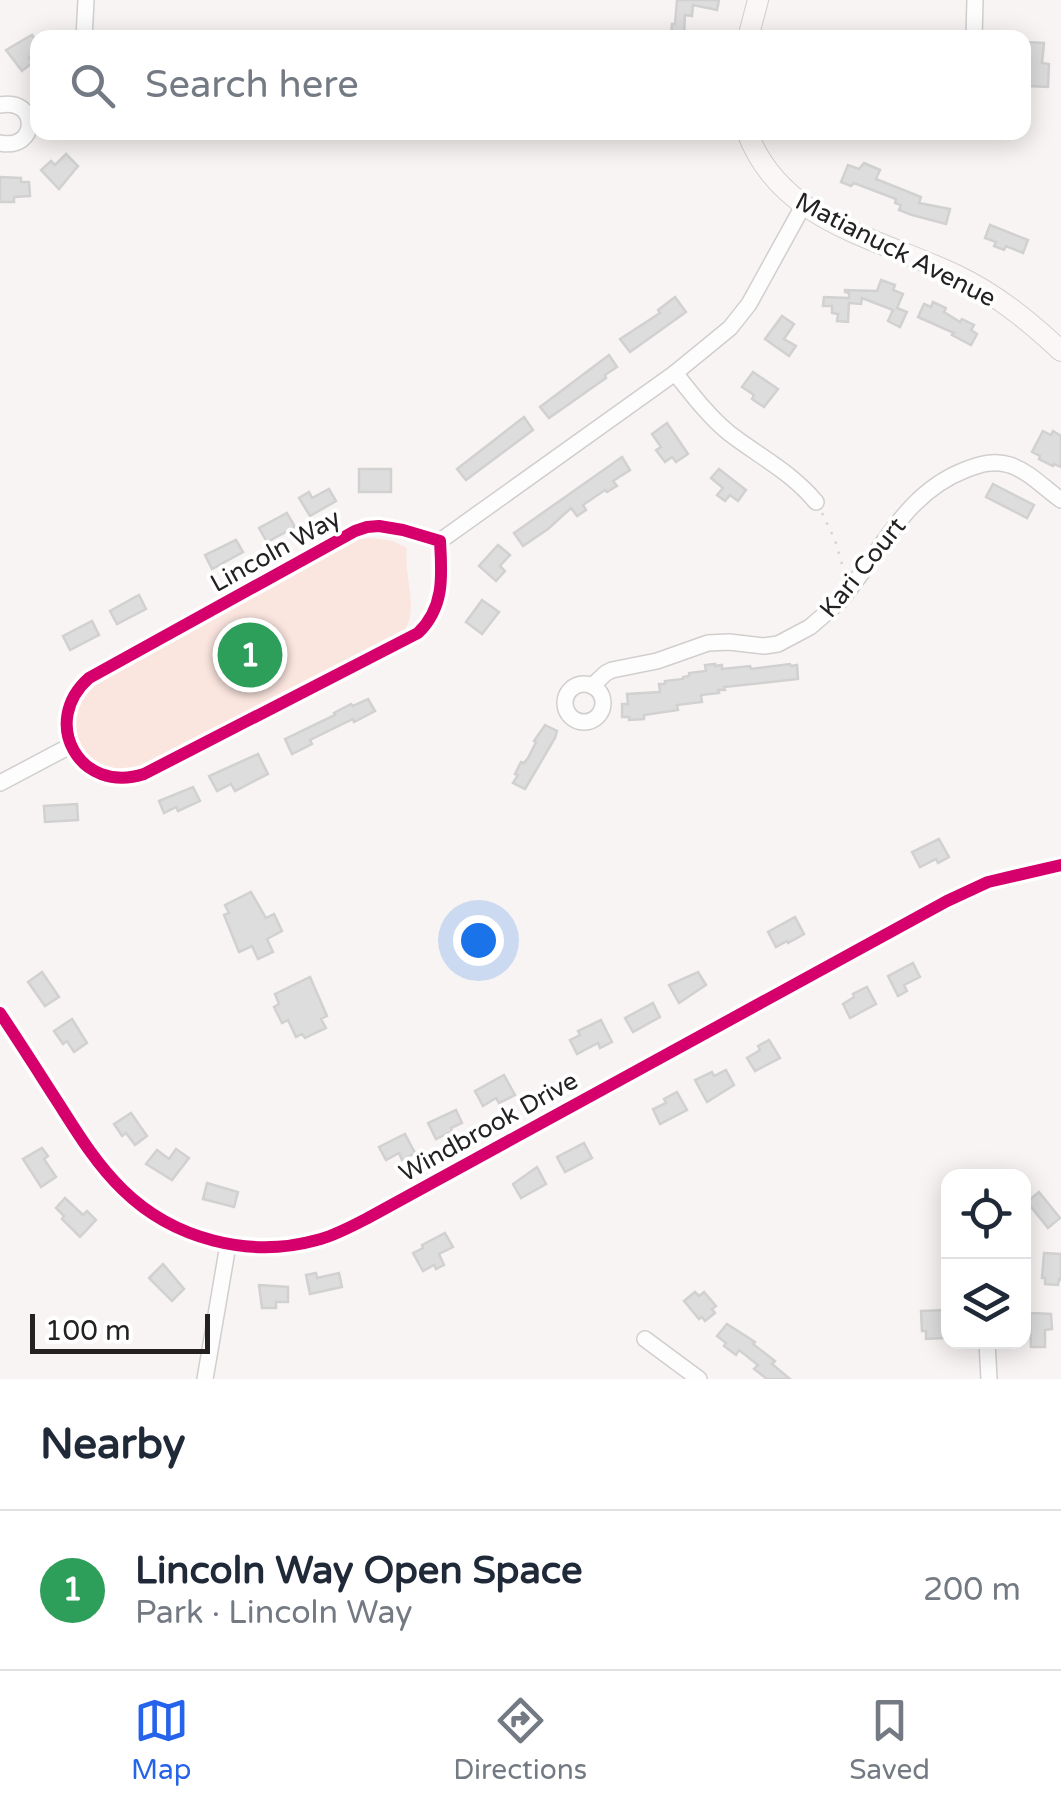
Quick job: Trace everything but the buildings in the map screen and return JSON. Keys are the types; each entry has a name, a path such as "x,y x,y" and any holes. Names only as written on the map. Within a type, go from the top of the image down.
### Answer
{"street":[{"path":"84,30 86,0"},
{"path":"750,30 758,0"},
{"path":"974,30 975,0"},
{"path":"0,104 30,107"},
{"path":"0,143 12,144 25,137 30,124"},
{"name":"Matianuck Avenue","path":"750,140 770,175 803,206 984,290 1061,351"},
{"path":"0,783 70,746 83,763 99,773 120,778 138,776 418,633 431,618 440,596 440,541 712,345 741,316 803,206"},
{"path":"675,374 724,429 789,474 816,502"},
{"name":"Kari Court","path":"592,686 612,670 649,663 698,645 719,642 764,646 783,642 810,628 855,583 919,497 938,482 966,469 988,463 1008,465 1032,476 1061,500"},
{"name":"Lincoln Way","path":"70,746 67,720 71,701 82,684 96,673 363,528 379,526 440,541"},
{"name":"Windbrook Drive","path":"0,1012 87,1147 121,1188 158,1218 228,1246 299,1244 342,1231 935,907 988,882 1061,865"},
{"path":"205,1379 228,1246"},
{"path":"645,1339 699,1379"},
{"path":"987,1349 989,1379"}],"path":[{"path":"816,502 836,540 843,569 855,583"}],"shaded area":[{"path":"372,538 407,548 411,611 405,630 139,768 106,768 82,749 74,728 74,711 80,698 97,681 360,539"}],"cycle path":[{"path":"379,526 440,541 437,601 418,633 144,774 121,778 101,774 85,764 74,750 68,733 68,715 74,696 89,678 355,531 379,526"},
{"path":"0,1013 96,1160 143,1207 188,1232 213,1240 265,1247 291,1245 330,1236 366,1219 947,901 988,882 1061,865"}],"place":[{"name":"Lincoln Way Open Space","path":"250,655"}]}
